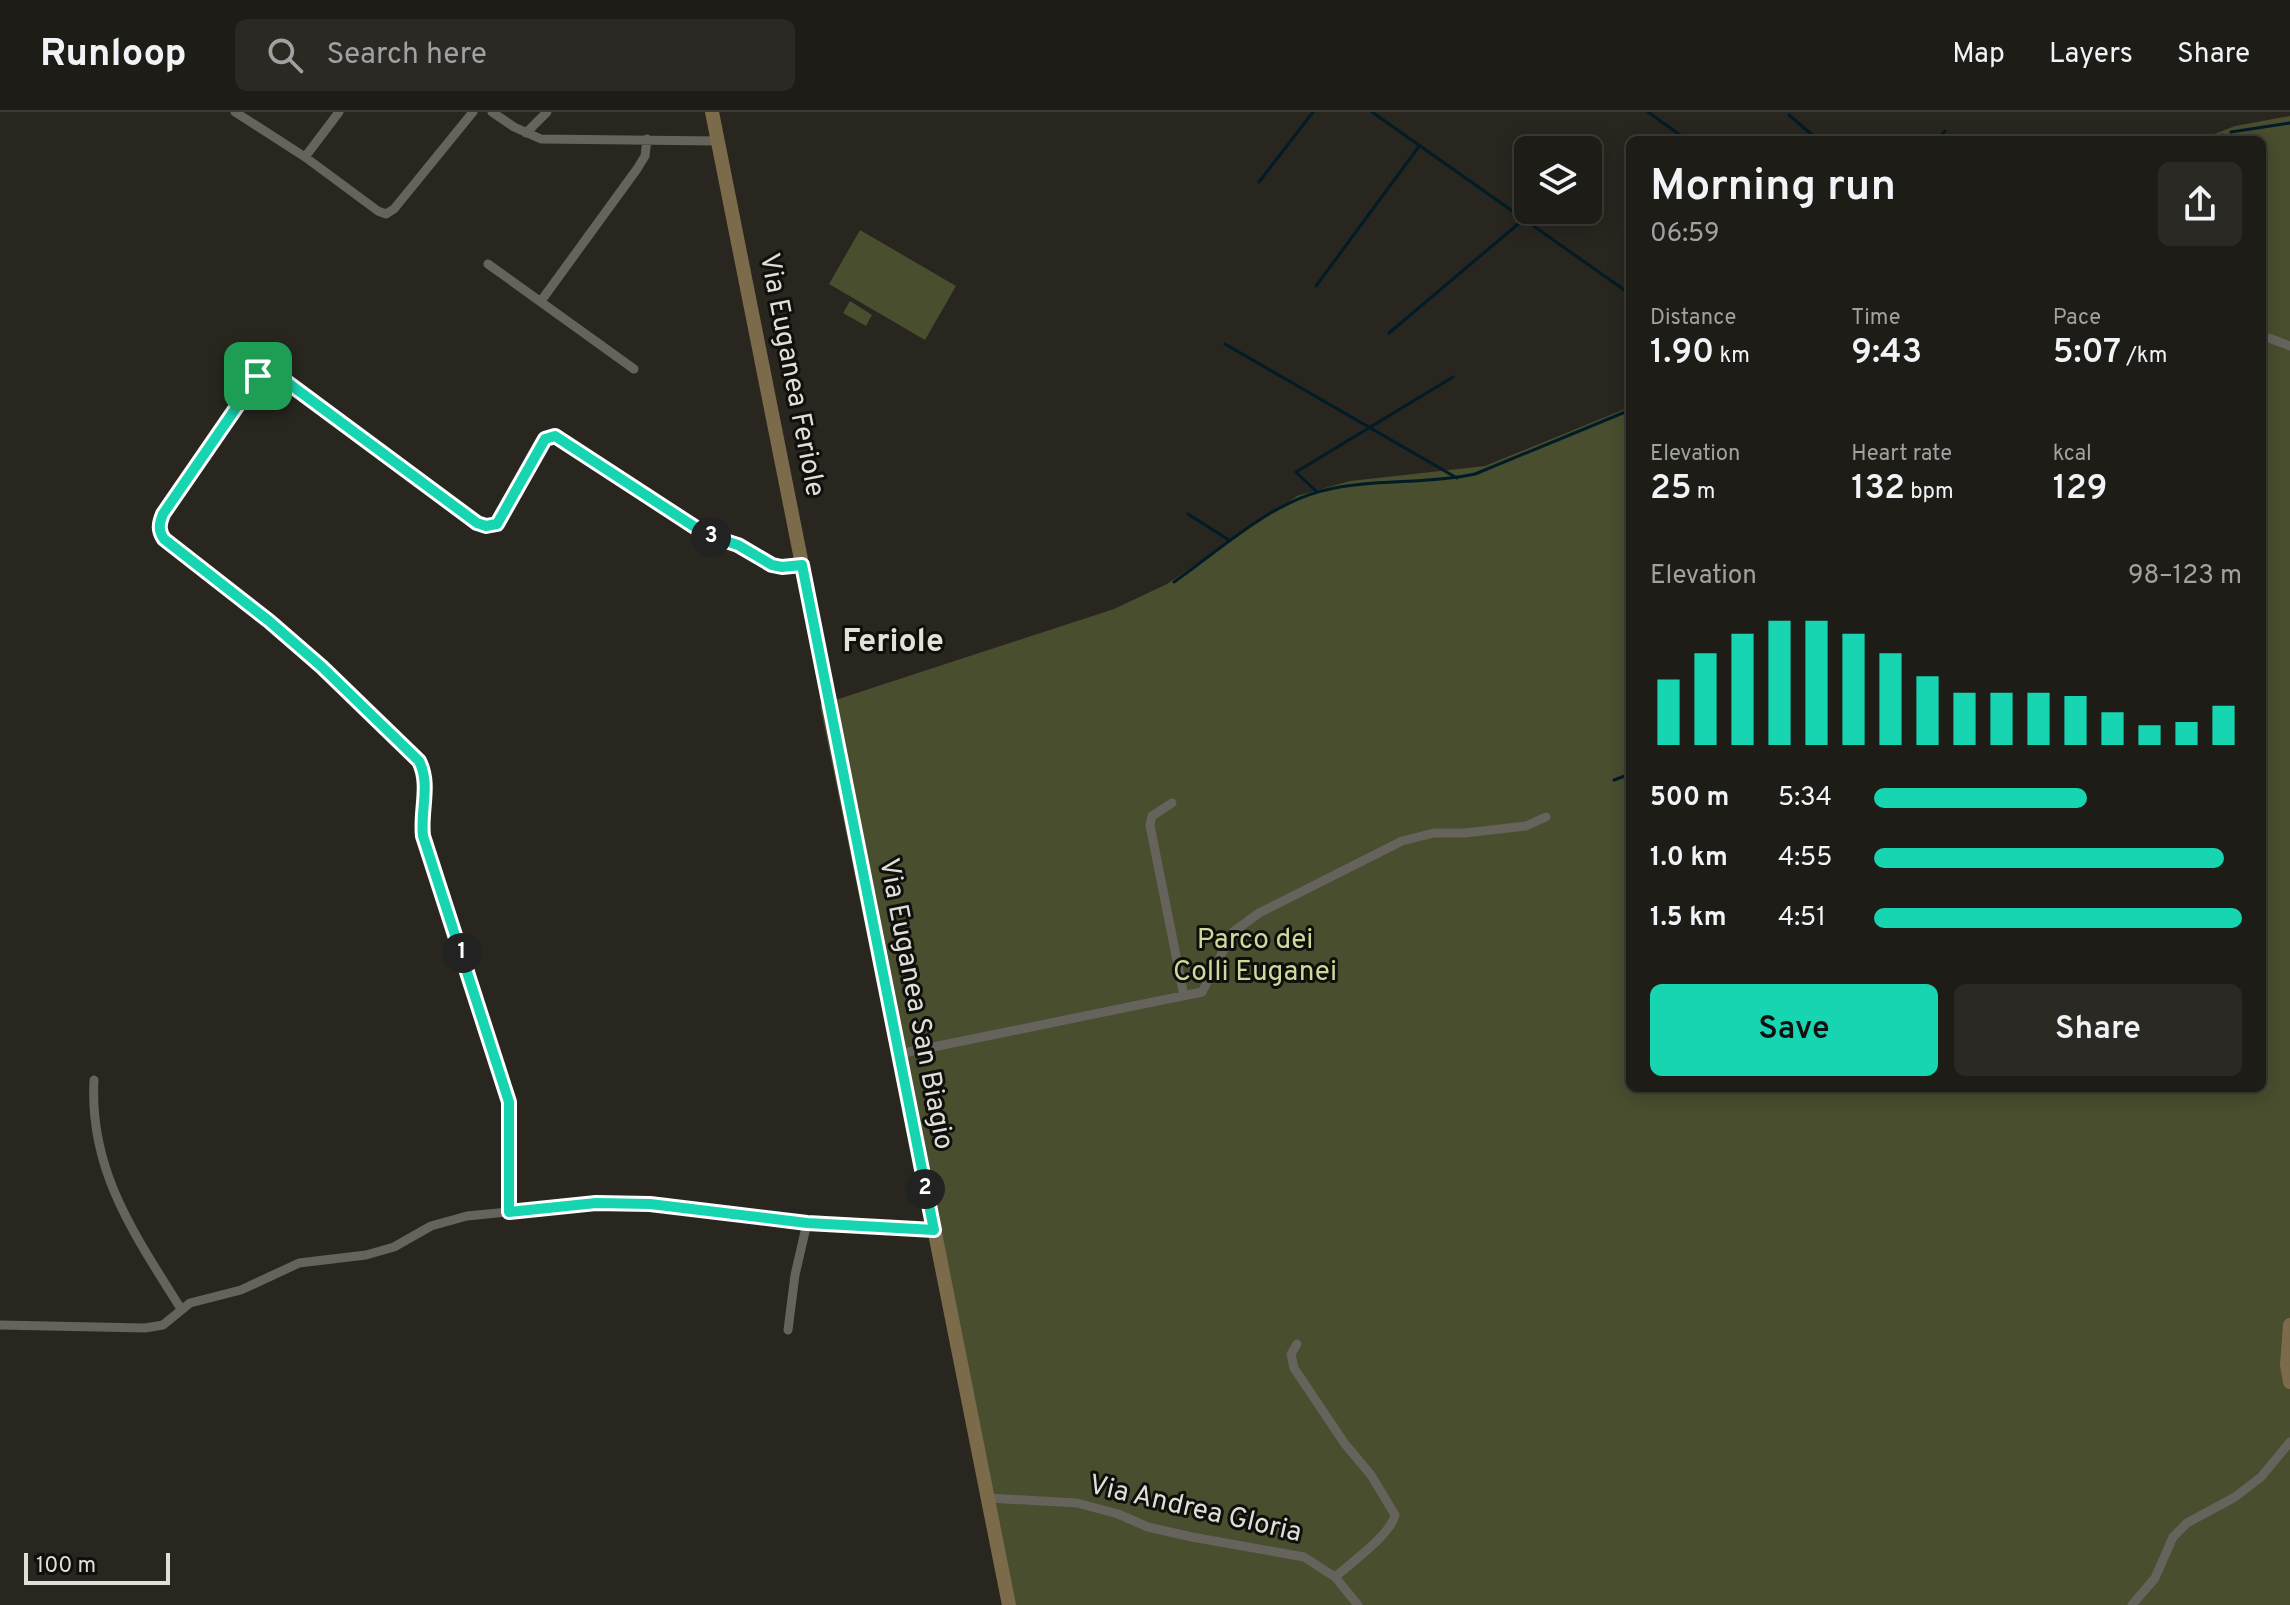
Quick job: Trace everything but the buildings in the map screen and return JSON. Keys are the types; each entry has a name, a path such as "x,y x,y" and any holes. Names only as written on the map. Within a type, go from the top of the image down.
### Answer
{"main road":[{"name":"Via Euganea Feriole","path":"712,112 818,647"},
{"name":"Via Euganea San Biagio","path":"818,647 1009,1605"},
{"path":"2290,1325 2287,1365 2290,1382"}],"street":[{"path":"235,112 386,214 394,209 473,112"},
{"path":"305,157 339,112"},
{"path":"492,112 541,139 718,141"},
{"path":"526,133 547,112"},
{"path":"541,301 637,169 645,156 647,139"},
{"path":"488,264 634,369"},
{"path":"2269,338 2290,346"},
{"path":"509,1212 509,1102 423,836 421,821 425,772 419,761 322,667 164,539 159,523 163,514 258,376 266,372 280,377 477,523 486,526 497,524 545,439 555,436 707,535 738,545 772,565 802,565"},
{"path":"1172,803 1152,816 1150,825 1184,996"},
{"path":"899,1054 1202,992 1233,932 1259,913 1402,841 1434,833 1479,832 1526,826 1546,817"},
{"path":"94,1080 93,1109 103,1166 125,1220 181,1309"},
{"path":"0,1325 145,1328 163,1325 190,1303 241,1290 299,1263 366,1255 394,1247 431,1226 450,1220 596,1203 650,1204 807,1223 934,1230"},
{"path":"788,1330 795,1275 807,1223"},
{"path":"1297,1344 1291,1354 1294,1368 1345,1444 1371,1475 1395,1515 1394,1523 1335,1577"},
{"path":"2132,1605 2155,1578 2166,1549 2180,1530 2187,1523 2235,1497 2261,1477 2290,1442"},
{"name":"Via Andrea Gloria","path":"987,1498 1077,1503 1118,1514 1148,1527 1304,1557 1335,1577 1358,1605"}],"green space":[{"name":"Parco dei Colli Euganei","path":"2290,116 2290,1605 1004,1605 820,705 1114,609 1167,584 1297,496 1350,481 1485,466 1626,409 1626,1092 2266,1092 2266,136 2209,136 2235,126"},
{"path":"860,230 956,286 925,340 829,284"},
{"path":"850,301 872,315 866,326 843,313"}],"waterway":[{"path":"1259,182 1313,112"},
{"path":"1372,112 1626,291"},
{"path":"1648,112 1681,136"},
{"path":"1789,115 1813,136"},
{"path":"2231,132 2290,123"},
{"path":"1941,136 1945,131"},
{"path":"1316,286 1420,145"},
{"path":"1389,333 1518,224"},
{"path":"1225,344 1457,478"},
{"path":"1317,492 1296,472 1453,377"},
{"path":"1174,582 1262,518 1301,498 1340,487 1475,474 1626,412"},
{"path":"1188,514 1229,540"},
{"path":"1614,780 1626,776"}],"district":[{"name":"Feriole","path":"893,643"}],"route":[{"path":"266,372 280,377 477,523 486,526 497,524 545,439 555,436 707,535 738,545 772,565 802,565 934,1230 807,1223 650,1204 596,1203 509,1212 509,1102 423,836 421,821 425,772 410,750 322,667 164,539 160,532 159,523 163,514 258,376 266,372"}]}
